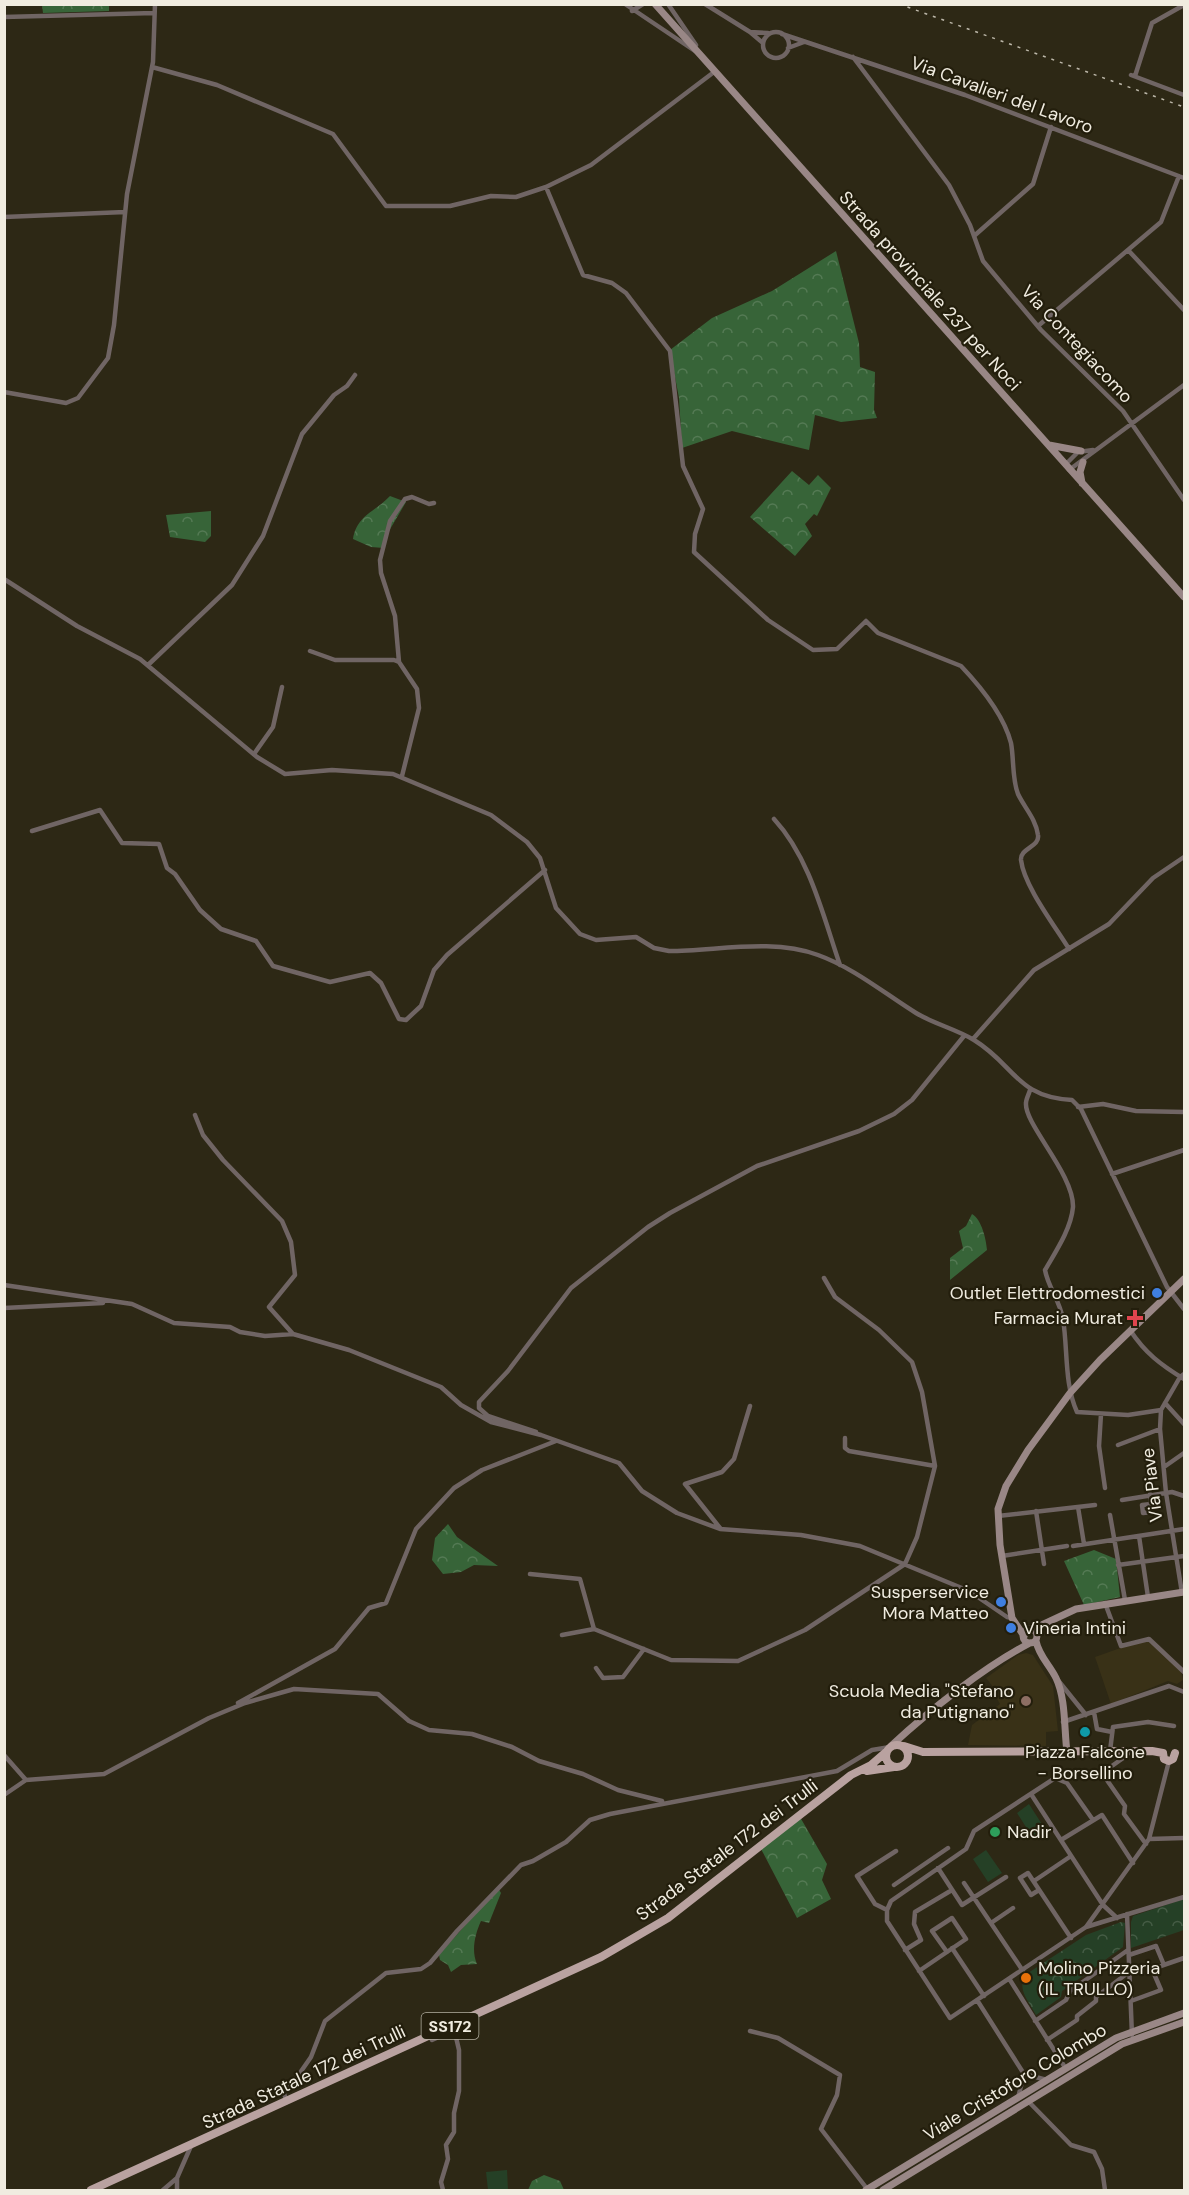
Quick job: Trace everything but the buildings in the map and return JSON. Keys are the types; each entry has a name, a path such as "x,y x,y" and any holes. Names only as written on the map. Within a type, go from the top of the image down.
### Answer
{"main road":[{"name":"Strada provinciale 237 per Noci","path":"655,4 1185,597"},
{"path":"1048,445 1081,451"},
{"path":"1082,483 1080,472 1083,462"},
{"path":"1067,1752 1055,1677 1040,1655 1034,1640 1014,1620 1002,1556 999,1503 1016,1469 1070,1393 1130,1330 1185,1279"},
{"path":"1009,1653 1026,1633 1076,1609 1183,1592"},
{"path":"888,1755 916,1724 1009,1653 1034,1640 1054,1620"},
{"path":"1026,1633 1034,1640"},
{"path":"908,1761 908,1736 916,1724"},
{"path":"852,1775 908,1747 923,1752 1127,1751 1163,1753 1169,1749 1174,1753 1185,1751"},
{"path":"888,1755 902,1766 923,1752"},
{"path":"1163,1753 1163,1758 1169,1761 1174,1758 1174,1753"},
{"name":"Strada Statale 172 dei Trulli","path":"91,2190 601,1957 668,1918 852,1775 872,1766 888,1755"},
{"name":"Viale Cristoforo Colombo","path":"867,2190 1065,2068 1132,2030 1185,2013"},
{"name":"Viale Cristoforo Colombo","path":"883,2190 1133,2039 1185,2022"}],"street":[{"path":"4,393 66,403 78,398 108,358 114,325 125,212 152,67 155,4"},
{"path":"625,4 632,11 695,51"},
{"path":"632,11 643,4"},
{"path":"668,4 704,61"},
{"path":"705,4 750,32 763,44 765,51 771,57 779,57 788,48 801,42 808,42"},
{"path":"1185,5 1152,23 1133,76 1185,95"},
{"path":"4,17 154,13"},
{"name":"Via Cavalieri del Lavoro","path":"750,32 782,34 853,57 1051,127 1185,178"},
{"path":"763,44 770,33"},
{"path":"782,34 787,40 788,48"},
{"name":"Via Contegiacomo","path":"853,57 949,185 974,236 983,261 1038,326 1123,411 1185,500"},
{"path":"152,67 217,85 333,134 386,206 450,206 491,196 516,197 546,187 591,165 714,72"},
{"path":"974,236 1033,184 1051,127"},
{"path":"1038,326 1161,222 1179,176"},
{"path":"546,187 583,275 612,283 626,292 670,351 683,466 702,509 695,534 694,552 768,620 813,650 837,649 866,621 878,633 961,666 969,674 992,705 1010,742 1018,793 1027,806 1038,836 1037,841 1022,853 1021,859 1030,884 1069,949"},
{"path":"4,217 125,212"},
{"path":"1128,250 1185,310"},
{"path":"148,665 232,585 263,536 302,434 334,395 355,375"},
{"path":"1067,467 1083,462 1093,450 1185,385"},
{"path":"1067,467 1074,454 1093,450"},
{"path":"402,776 419,708 417,689 399,662 395,616 381,573 384,539 390,521 405,500 412,497 434,503"},
{"path":"4,579 77,626 148,665 254,754 285,774 352,770 402,776 501,821 527,843 540,858 556,908 576,931 589,939 636,937 654,948 669,951 766,946 817,954 859,974 917,1013 973,1039 1030,1090 1051,1099 1072,1100 1078,1107 1112,1174 1170,1294 1185,1309"},
{"path":"310,651 335,660 394,660 399,662"},
{"path":"254,754 273,727 282,687"},
{"path":"32,831 100,810 122,843 159,844 166,868 175,874 200,910 221,929 256,941 273,966 330,982 370,973 381,983 399,1019 406,1020 421,1006 434,970 447,955 545,870"},
{"path":"774,819 794,845 827,924 840,965"},
{"path":"973,1039 1034,970 1109,924 1153,878 1185,856"},
{"path":"964,1036 912,1100 894,1114 859,1131 757,1166 648,1227 571,1288 508,1371 478,1402 478,1408 488,1416 530,1428 556,1442 619,1463 642,1491 677,1513 720,1529 801,1535 860,1546 969,1591 1014,1620"},
{"path":"1030,1090 1026,1103 1028,1114 1058,1163 1073,1206 1067,1228 1046,1270 1063,1318 1070,1393 1077,1412 1128,1415 1161,1410 1183,1377 1144,1351 1130,1330"},
{"path":"1078,1107 1103,1104 1136,1111 1185,1112"},
{"path":"195,1115 203,1135 282,1221 291,1242 295,1275 269,1307 293,1334"},
{"path":"1112,1174 1185,1150"},
{"path":"562,1635 594,1629 671,1660 738,1661 805,1630 903,1563 905,1564 917,1537 935,1467 922,1392 912,1362 879,1330 835,1297 824,1278"},
{"path":"4,1285 147,1308 174,1323 230,1327 240,1332 265,1336 293,1334 350,1350 441,1387 461,1405 491,1422 541,1435"},
{"path":"4,1308 118,1302"},
{"path":"1165,1403 1185,1424"},
{"path":"720,1529 685,1484 722,1472 734,1459 750,1406"},
{"name":"Via Piave","path":"1161,1410 1160,1429 1166,1493 1183,1592"},
{"path":"1101,1414 1099,1446 1105,1488"},
{"path":"1118,1445 1160,1429"},
{"path":"845,1438 845,1448 849,1451 935,1467"},
{"path":"217,1714 334,1649 369,1608 386,1603 416,1529 454,1488 482,1470 556,1442"},
{"path":"1164,1467 1185,1453"},
{"path":"1122,1500 1150,1494 1166,1493 1185,1496"},
{"path":"1150,1494 1151,1504"},
{"path":"998,1516 1095,1504"},
{"path":"1078,1506 1084,1544"},
{"path":"1036,1511 1044,1564"},
{"path":"1110,1515 1125,1600"},
{"path":"1002,1556 1185,1529"},
{"path":"1139,1536 1148,1597"},
{"path":"1118,1564 1185,1556"},
{"path":"530,1574 580,1579 594,1629"},
{"path":"1106,1603 1121,1646 1149,1639 1185,1672"},
{"path":"596,1668 603,1678 623,1677 644,1650"},
{"path":"1055,1677 1086,1715"},
{"path":"1063,1722 1169,1686 1185,1692"},
{"path":"4,1795 26,1780 104,1774 176,1733 217,1714 245,1703 294,1689 378,1694 409,1721 429,1730 472,1734 512,1747 539,1761 583,1774 618,1790 665,1802"},
{"path":"1094,1712 1097,1729 1112,1732"},
{"path":"1110,1751 1113,1727 1148,1722 1174,1726"},
{"path":"287,2102 283,2091 295,2080 310,2056 325,2021 350,1999 386,1973 421,1969 430,1963 465,1922 521,1864 533,1861 566,1842 590,1820 665,1802 698,1799 712,1793 736,1788 837,1771 879,1747 888,1755"},
{"path":"1127,1751 1126,1756 1102,1773 1125,1806 1124,1814 1146,1844"},
{"path":"867,1754 888,1755"},
{"path":"4,1755 26,1780"},
{"path":"1086,1928 1149,1839 1169,1761"},
{"path":"1092,1820 1067,1783 1054,1778 974,1831 966,1849 891,1901 886,1921 950,2018 1086,1928 1185,1897"},
{"path":"1031,1794 1103,1905 1117,1918"},
{"path":"1061,1840 1102,1815 1133,1863"},
{"path":"1149,1839 1185,1838"},
{"path":"894,1885 948,1848"},
{"path":"887,1910 875,1904 857,1876 896,1851"},
{"path":"1034,1881 1071,1856"},
{"path":"938,1868 962,1905 1006,1877"},
{"path":"1039,1890 1031,1895 1020,1878 1028,1873 1071,1938"},
{"path":"908,1875 914,1884"},
{"path":"964,1883 1023,1971"},
{"path":"905,1950 921,1940 914,1924 915,1912 952,1890"},
{"path":"991,1923 1013,1908"},
{"path":"1127,1914 1133,2039"},
{"path":"919,1971 949,1950 966,1939 952,1918 932,1931 949,1950 984,1996"},
{"path":"1035,2021 1066,2000 1070,1991 1128,1953 1156,1946 1164,1965"},
{"path":"1131,2001 1161,1990 1152,1969 1185,1958"},
{"path":"1047,2040 1077,2020 1077,2016 1096,2001 1096,1997 1129,1972"},
{"path":"1010,1980 1070,2076"},
{"path":"977,2000 1024,2074 1047,2080"},
{"path":"430,2036 432,2040 452,2031 455,2033 459,2049 459,2091 454,2113 455,2128 446,2145 448,2159 441,2181 443,2190"},
{"path":"750,2031 778,2038 840,2075 837,2095 821,2129 867,2190"},
{"path":"1018,2098 1024,2074"},
{"path":"1028,2101 1033,2109 1071,2145 1094,2152 1102,2169 1105,2190"},
{"path":"177,2190 177,2178 191,2145"},
{"path":"901,2169 905,2177"},
{"path":"163,2190 177,2178"}],"shaded area":[{"path":"1148,1640 1181,1671 1183,1680 1177,1684 1168,1681 1111,1704 1095,1657"},
{"name":"Scuola Media \"Stefano da Putignano\"","path":"1026,1653 1033,1655 1053,1686 1058,1731 1046,1732 1046,1746 968,1745 972,1725 1000,1704 993,1692 994,1688 986,1678 1018,1655"}],"green space":[{"path":"42,5 109,5 109,11 43,13"},
{"path":"836,251 859,343 860,367 875,372 874,410 877,418 841,422 815,415 809,450 732,431 682,448 679,398 670,350 712,318 772,291"},
{"path":"792,471 809,485 818,475 831,488 817,516 814,514 805,524 812,536 795,556 750,517"},
{"path":"390,496 406,502 389,531 384,548 371,547 353,539 358,524"},
{"path":"211,511 211,536 205,542 170,537 166,515"},
{"path":"972,1214 981,1225 987,1250 950,1280 950,1258 963,1248 959,1231 966,1226"},
{"path":"448,1524 457,1537 498,1566 474,1565 461,1572 443,1574 432,1560 435,1538"},
{"path":"1094,1550 1116,1559 1120,1597 1084,1605 1064,1561"},
{"path":"1029,1804 1045,1829 1033,1838 1017,1813"},
{"path":"800,1817 827,1864 822,1880 831,1899 797,1918 760,1847"},
{"path":"986,1850 1002,1873 988,1882 973,1859"},
{"path":"498,1888 501,1893 489,1923 481,1921 477,1931 474,1948 477,1964 461,1965 451,1972 448,1965 440,1960 439,1955"},
{"path":"1184,1899 1184,1930 1131,1948 1133,1916"},
{"path":"1121,1922 1125,1923 1123,1947 1062,1991 1061,1997 1036,2015 1023,1991 1025,1975 1086,1935"},
{"path":"507,2170 508,2190 488,2190 486,2172"},
{"path":"544,2175 560,2181 564,2190 528,2190 532,2181"}],"railway":[{"path":"899,4 1184,107"}],"place":[{"name":"Outlet Elettrodomestici","path":"1157,1293"},
{"name":"Farmacia Murat","path":"1135,1318"},
{"name":"Susperservice Mora Matteo","path":"1001,1602"},
{"name":"Vineria Intini","path":"1011,1628"},
{"name":"Scuola Media \"Stefano da Putignano\"","path":"1026,1701"},
{"name":"Piazza Falcone - Borsellino","path":"1085,1732"},
{"name":"Nadir","path":"995,1832"},
{"name":"Molino Pizzeria (IL TRULLO)","path":"1026,1978"}]}
